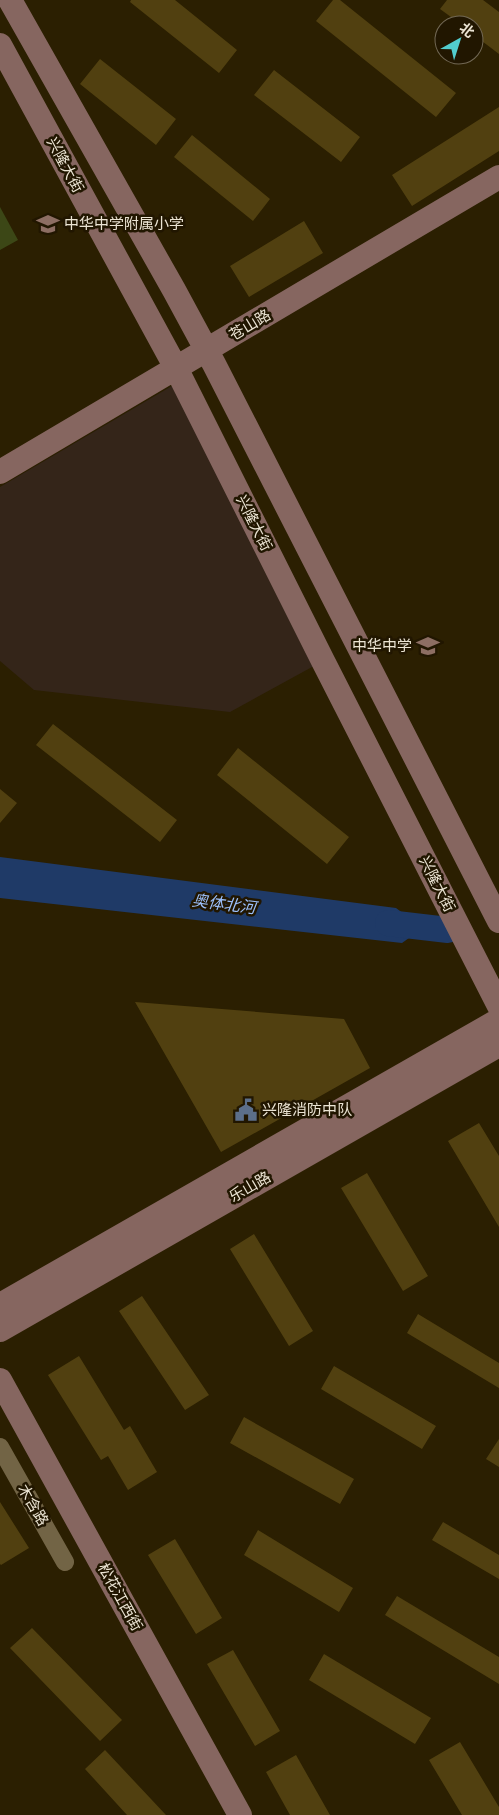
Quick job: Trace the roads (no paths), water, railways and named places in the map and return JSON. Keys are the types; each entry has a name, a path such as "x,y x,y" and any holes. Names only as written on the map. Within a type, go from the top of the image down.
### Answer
{"street":[{"path":"10,0 210,356 499,921"},
{"name":"兴隆大街","path":"0,44 179,374 318,652 499,1006"},
{"name":"苍山路","path":"210,356 499,177"},
{"name":"苍山路","path":"0,472 179,374 499,194"},
{"name":"苍山路","path":"0,488 179,374"},
{"name":"乐山路","path":"0,1305 499,1020"},
{"name":"乐山路","path":"0,1330 499,1045"},
{"name":"松花江西街","path":"0,1380 240,1815"},
{"name":"木含路","path":"0,1447 65,1562"}],"water":[{"path":"0,857 396,908 423,928 402,943 0,898"}],"waterway":[{"name":"奥体北河","path":"388,923 448,930"}],"place":[{"name":"中华中学附属小学","path":"48,224"},
{"name":"中华中学","path":"428,646"},
{"name":"兴隆消防中队","path":"246,1110"}]}
